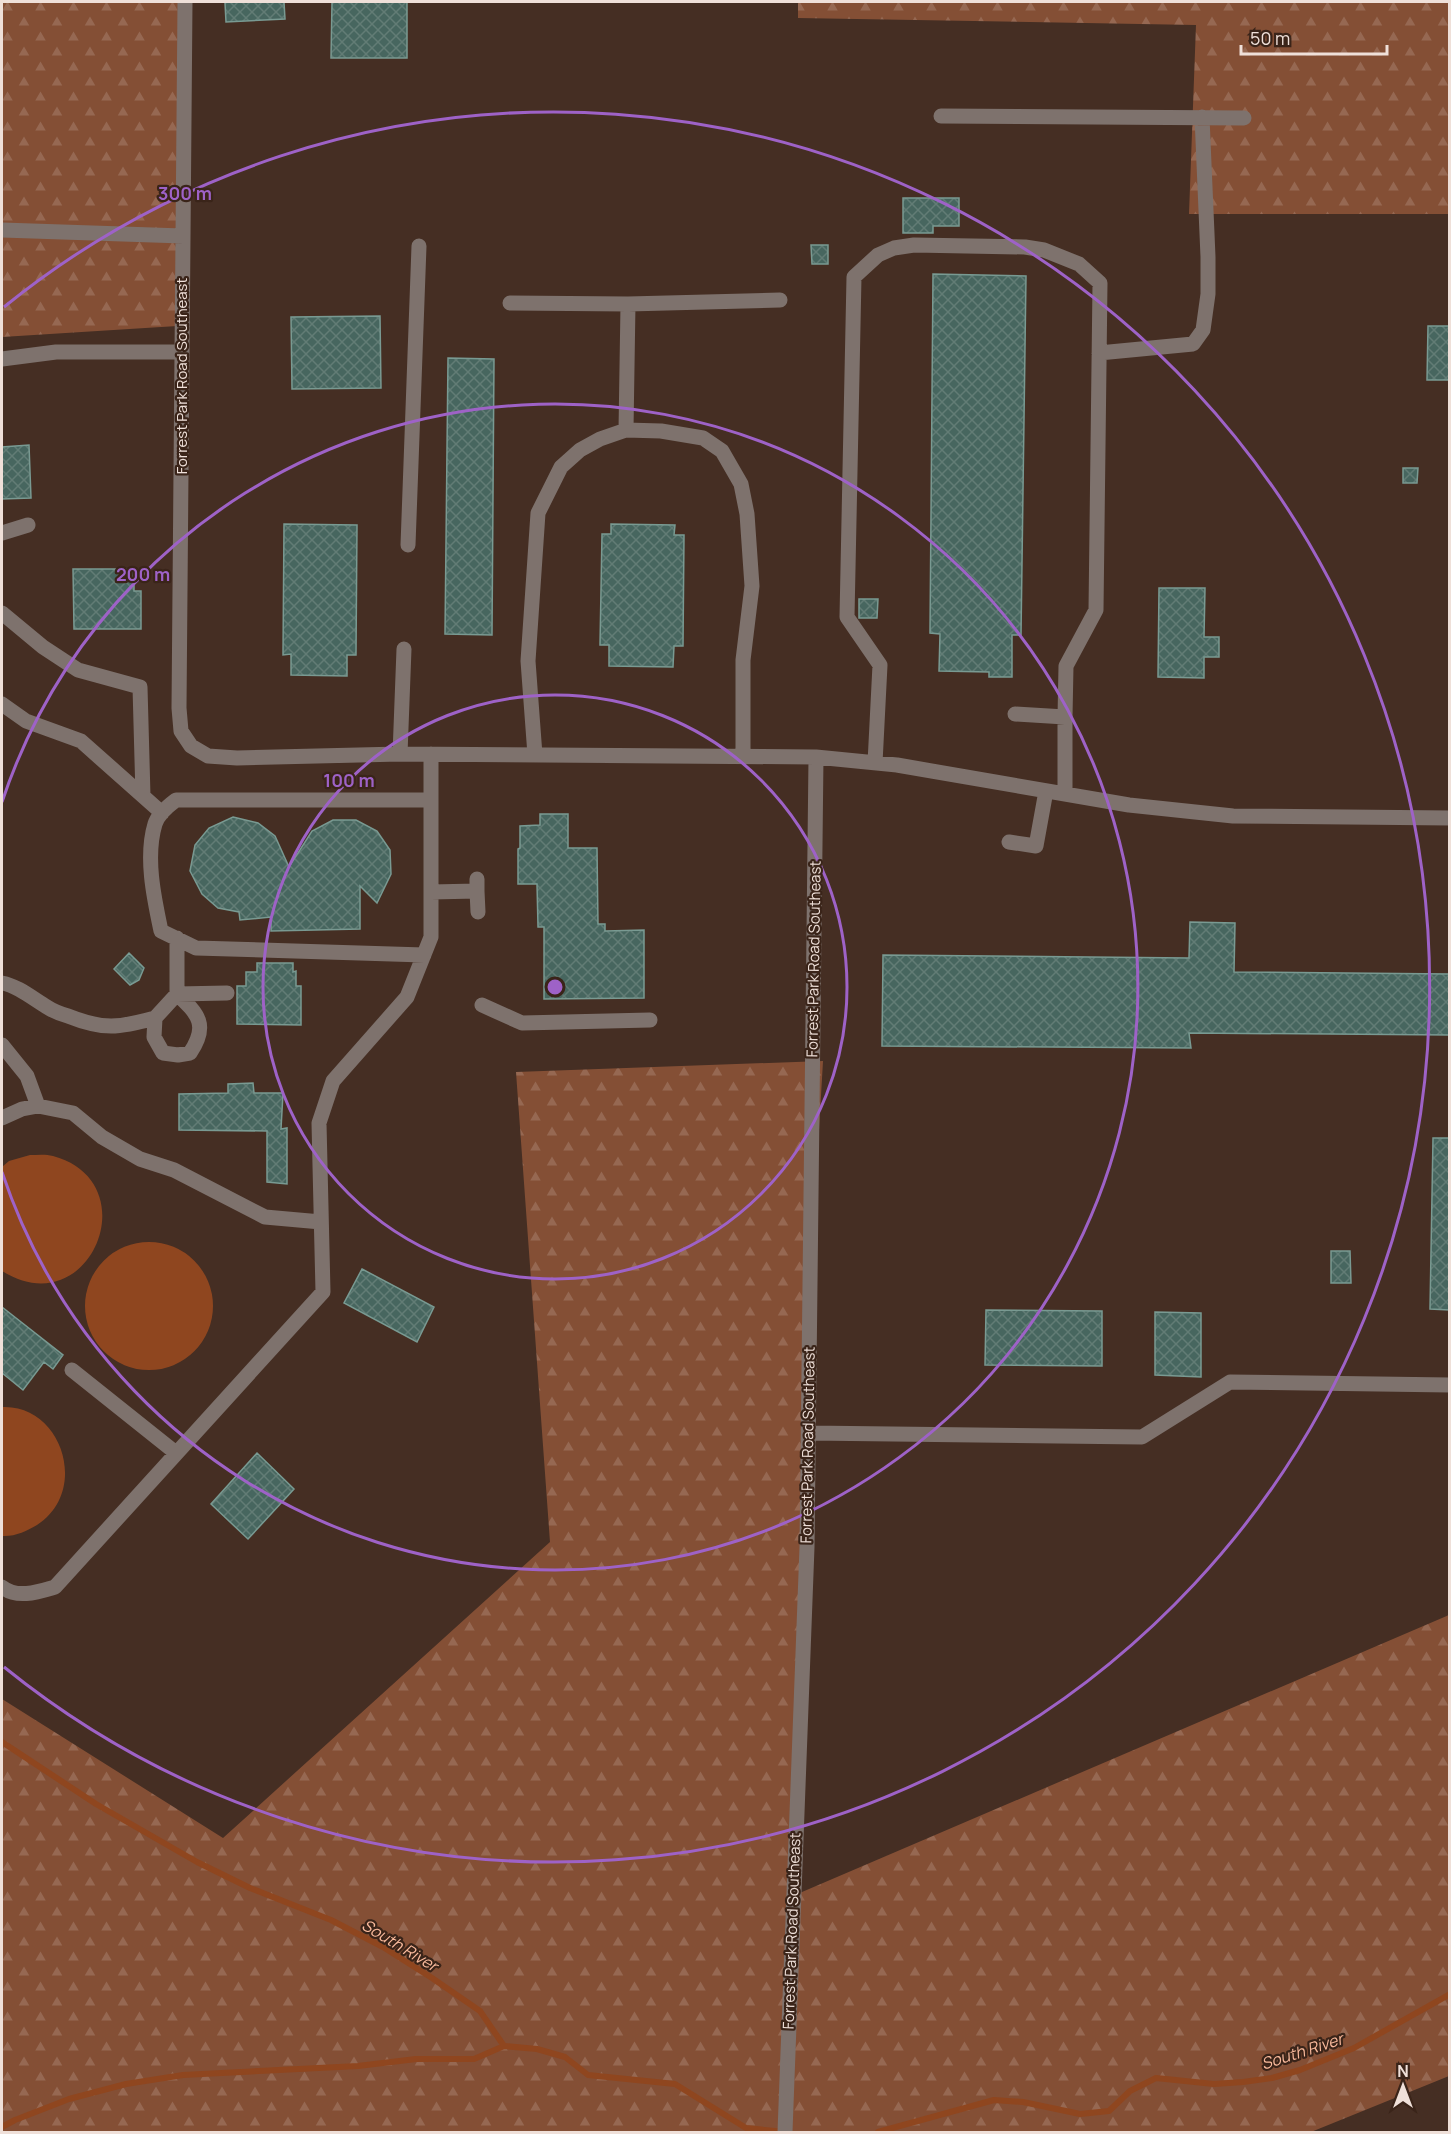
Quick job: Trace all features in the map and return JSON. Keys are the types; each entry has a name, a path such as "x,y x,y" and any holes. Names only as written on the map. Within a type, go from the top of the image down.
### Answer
{"street":[{"name":"Forrest Park Road Southeast","path":"185,2 179,708 181,731 191,746 208,756 237,758 400,754"},
{"path":"941,116 1244,118"},
{"path":"1099,353 1194,344 1203,330 1208,294 1208,257 1202,117"},
{"path":"2,230 183,236"},
{"path":"875,763 880,665 847,616 854,277 878,255 894,248 914,245 1025,246 1044,250 1079,264 1100,283 1096,610 1066,666 1065,794"},
{"path":"408,545 419,246"},
{"path":"510,303 628,304 780,300"},
{"path":"626,430 628,304"},
{"path":"2,359 56,352 182,352"},
{"path":"535,755 528,661 538,513 561,467 580,450 600,439 626,430 661,431 703,438 722,451 741,484 747,514 752,586 743,660 743,756"},
{"path":"2,533 28,525"},
{"path":"2,613 44,647 78,670 140,687 143,796"},
{"path":"404,649 400,754 816,757 875,763 1129,805 1233,816 1449,818"},
{"path":"2,704 26,721 81,741 162,813"},
{"path":"1015,714 1065,717"},
{"path":"2,1587 6,1591 29,1595 55,1587 323,1292 319,1123 333,1081 407,997 431,937 431,754"},
{"name":"Forrest Park Road Southeast","path":"785,2133 807,1547 816,757"},
{"path":"1009,842 1036,846 1046,791"},
{"path":"424,955 196,948 160,931 155,903 152,841 156,822 176,800 431,800"},
{"path":"431,892 477,885 478,912"},
{"path":"2,982 11,984 51,1010 88,1024 108,1027 134,1024 155,1018 177,994 177,938"},
{"path":"177,994 227,993"},
{"path":"155,1018 154,1037 163,1053 178,1055 190,1053 199,1041 200,1020 191,1007 177,994"},
{"path":"482,1005 522,1023 650,1020"},
{"path":"2,1045 27,1076 38,1106"},
{"path":"2,1118 22,1109 38,1106 73,1113 102,1137 140,1159 174,1170 266,1218 321,1222"},
{"path":"72,1371 176,1453"},
{"path":"809,1433 1142,1437 1230,1382 1449,1385"}],"green space":[{"path":"2,2 186,2 177,326 2,337"},
{"path":"798,2 1449,2 1449,214 1189,214 1196,25 798,18"},
{"path":"823,1061 802,1423 795,1895 1449,1615 1449,2076 1311,2132 2,2132 2,1699 223,1838 550,1542 516,1072"}],"shaded area":[{"path":"30,1155 53,1156 82,1171 98,1193 102,1218 96,1244 82,1266 61,1280 33,1283 2,1271 2,1167 9,1161"},
{"path":"149,1242 173,1247 194,1261 208,1282 213,1306 208,1330 194,1351 173,1365 149,1370 125,1365 104,1351 90,1330 85,1306 90,1282 104,1261 125,1247"},
{"path":"2,1407 23,1410 40,1419 53,1434 62,1452 65,1472 62,1492 53,1510 37,1525 11,1536 2,1536"}],"building":[{"path":"284,2 285,19 226,22 225,3"},
{"path":"332,2 407,2 407,58 331,58"},
{"path":"903,198 959,198 959,226 933,226 933,233 903,233"},
{"path":"811,245 828,245 828,264 812,264"},
{"path":"933,274 1026,276 1021,635 1012,635 1012,677 989,677 989,672 939,671 940,634 930,633"},
{"path":"380,316 381,388 292,389 291,317"},
{"path":"1428,326 1449,326 1449,380 1427,380"},
{"path":"448,358 494,359 492,635 445,634"},
{"path":"29,445 31,498 2,499 2,447"},
{"path":"1403,468 1418,468 1417,483 1403,483"},
{"path":"284,524 357,525 356,655 347,655 347,676 291,675 291,654 283,655"},
{"path":"611,524 675,525 674,535 684,535 683,646 674,646 673,667 609,666 609,645 600,645 602,534 611,534"},
{"path":"73,569 134,569 134,591 141,591 141,629 74,629"},
{"path":"1159,588 1205,588 1204,637 1219,637 1219,657 1204,657 1204,678 1158,677"},
{"path":"859,599 878,599 877,618 859,618"},
{"path":"540,814 568,814 568,848 597,848 598,924 605,924 605,931 644,930 644,998 544,999 544,927 538,927 537,884 518,884 520,826 540,825"},
{"path":"233,817 258,823 275,836 289,867 312,831 333,820 356,820 377,831 390,850 391,874 377,903 360,886 360,929 271,931 271,917 240,920 239,912 218,908 202,894 190,871 195,845 209,828"},
{"path":"1190,922 1235,923 1234,972 1449,974 1449,1035 1189,1033 1191,1048 882,1046 883,955 1189,958"},
{"path":"129,953 144,968 139,980 130,985 114,969"},
{"path":"257,963 293,963 293,972 296,971 296,986 301,986 301,1025 237,1024 237,986 246,986 246,972 257,972"},
{"path":"253,1083 254,1093 283,1093 281,1129 287,1128 287,1184 267,1182 267,1131 179,1130 179,1094 228,1093 228,1084"},
{"path":"1433,1138 1449,1138 1449,1310 1430,1309"},
{"path":"1331,1251 1350,1251 1351,1283 1331,1283"},
{"path":"362,1269 434,1307 417,1342 344,1303"},
{"path":"2,1307 63,1355 53,1369 44,1362 23,1390 2,1373"},
{"path":"986,1310 1102,1311 1102,1366 985,1365"},
{"path":"1155,1312 1201,1313 1201,1377 1155,1375"},
{"path":"257,1453 294,1489 248,1539 211,1504"}],"waterway":[{"name":"South River","path":"2,1742 96,1804 197,1862 250,1888 331,1920 383,1947 480,2011 504,2046"},
{"name":"South River","path":"878,2132 994,2100 1023,2102 1080,2114 1109,2111 1130,2091 1156,2078 1214,2084 1272,2078 1300,2070 1354,2048 1450,1994"},
{"path":"2,2127 69,2099 126,2084 183,2075 358,2066 416,2059 474,2059 504,2046 537,2049 565,2057 588,2075 675,2084 746,2128 785,2132"}]}
